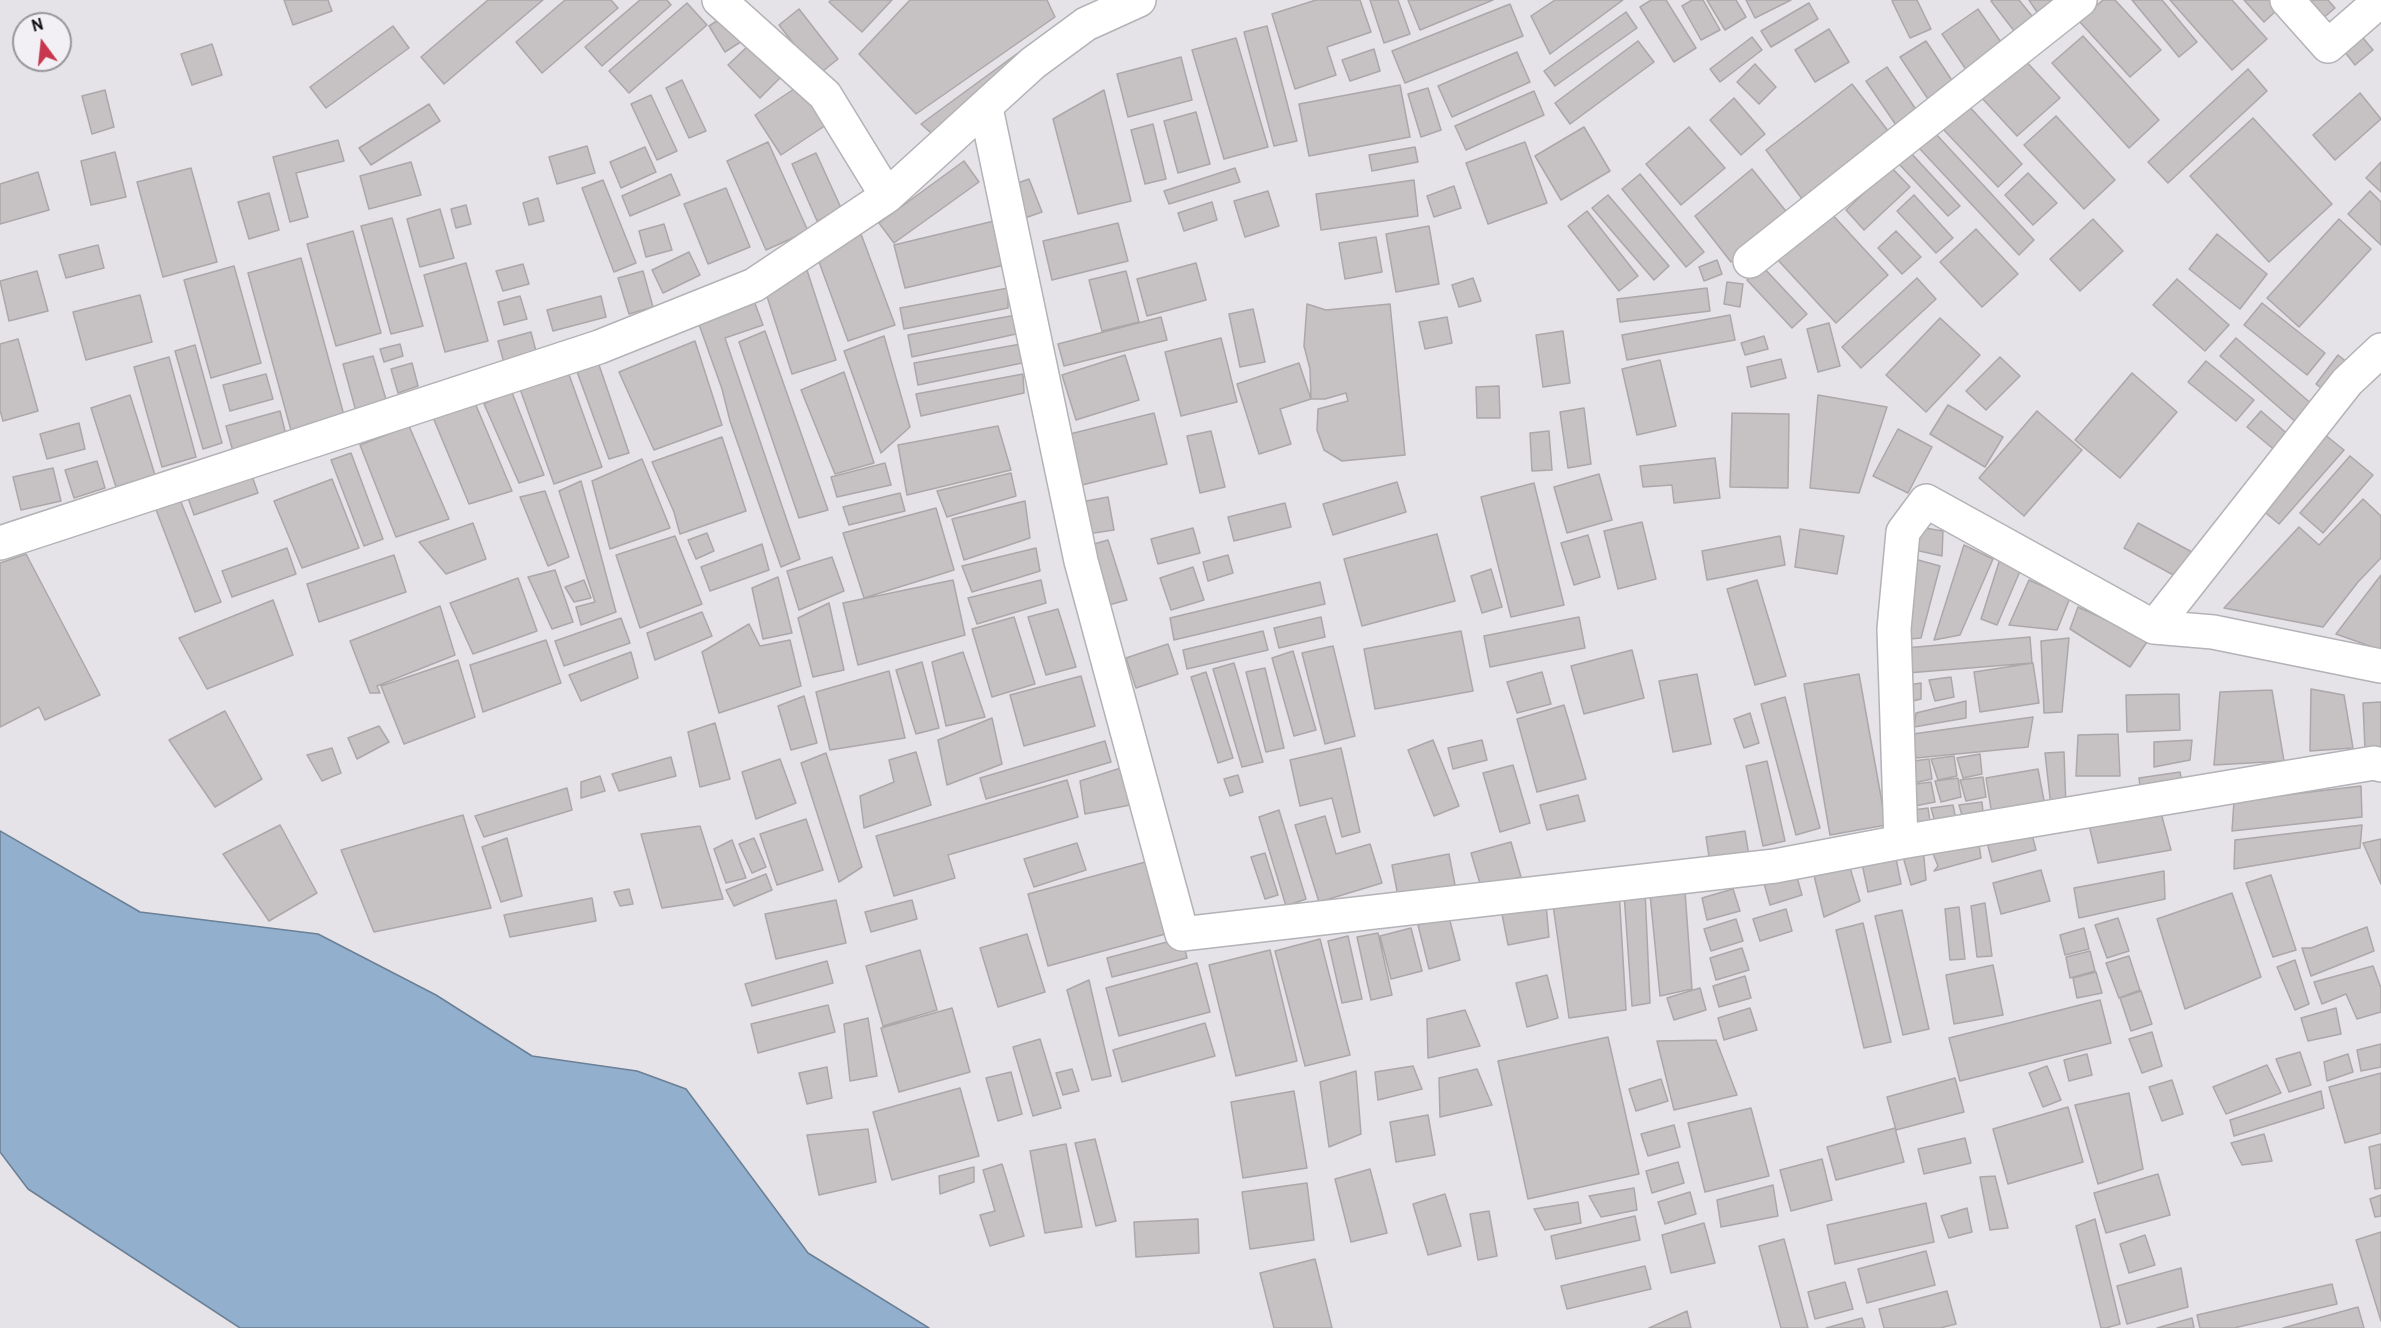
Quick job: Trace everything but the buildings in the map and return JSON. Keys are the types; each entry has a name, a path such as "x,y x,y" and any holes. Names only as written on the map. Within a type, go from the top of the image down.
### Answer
{"street":[{"path":"720,0 825,95 887,196"},
{"path":"0,543 599,347 754,285 887,196 1033,63 1086,24 1139,0"},
{"path":"1750,261 2080,0"},
{"path":"2287,0 2328,46 2381,0"},
{"path":"986,108 1081,561 1182,934 1774,866 1901,842 2374,763 2381,765"},
{"path":"2154,627 2347,382 2381,350"},
{"path":"1901,842 1894,629 1903,532 1926,501 2154,627 2213,632 2381,666"}],"water":[{"path":"0,831 140,912 318,934 436,995 532,1056 637,1071 686,1089 808,1253 929,1328 240,1328 28,1189 0,1152"}]}
